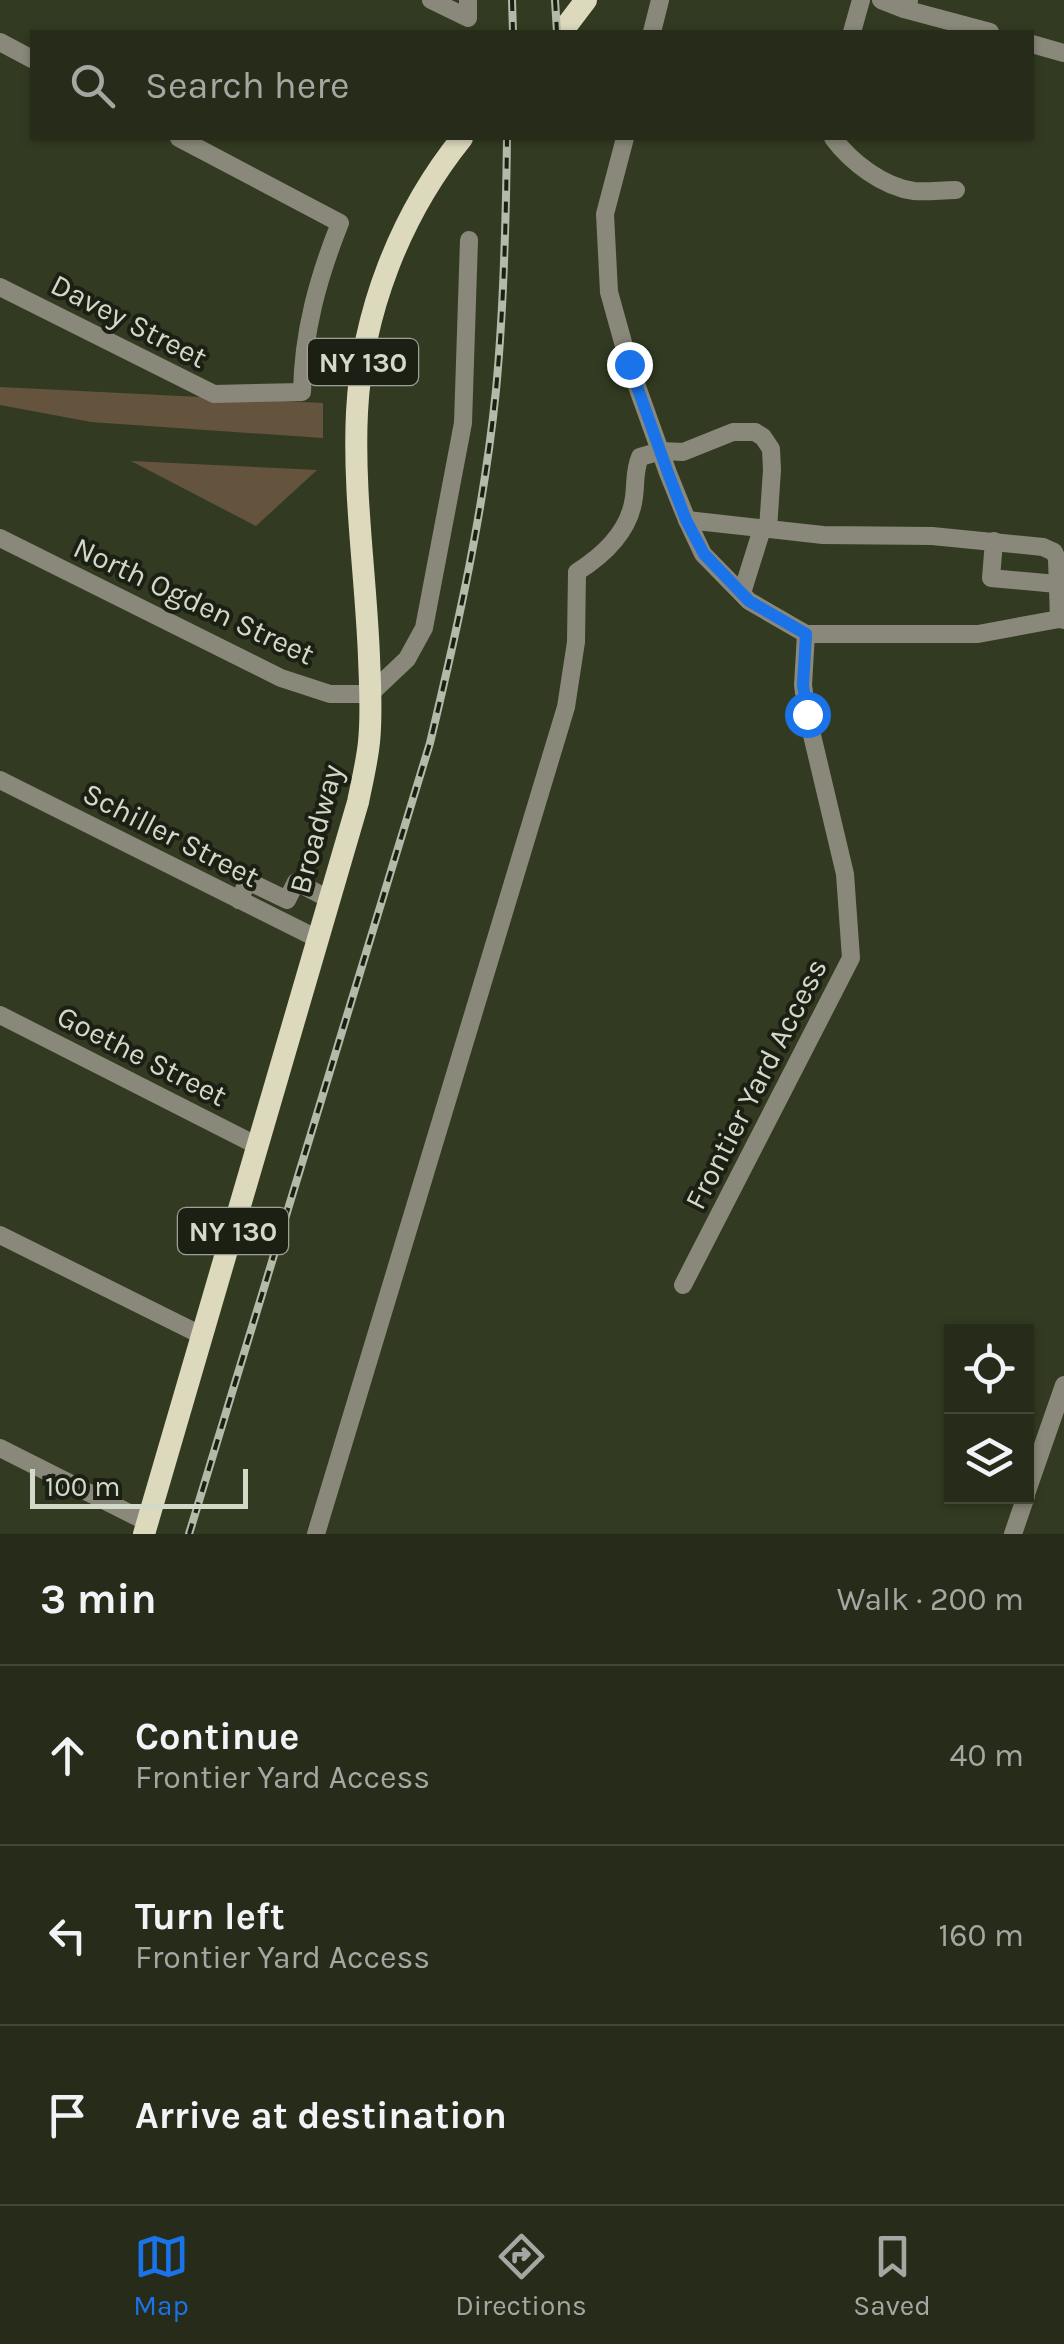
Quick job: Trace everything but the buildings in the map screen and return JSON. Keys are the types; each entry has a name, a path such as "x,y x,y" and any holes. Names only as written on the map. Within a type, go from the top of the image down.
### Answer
{"main road":[{"path":"568,25 586,0"},
{"name":"Broadway","path":"146,1528 358,802 370,740 357,412 366,340 380,282 410,218 460,140"}],"street":[{"path":"431,0 468,9"},
{"path":"652,30 660,0"},
{"path":"853,30 862,0"},
{"path":"880,0 907,4 984,30"},
{"path":"0,42 30,59"},
{"path":"1034,45 1064,53"},
{"name":"Davey Street","path":"0,286 214,394 302,392 313,299 340,223 183,140"},
{"path":"624,140 605,214 609,292 629,364 686,520 704,554 749,601 806,634 978,634 1062,620 1057,559 1054,552 1043,547 932,536 823,534 686,520"},
{"path":"835,140 856,162 897,187 916,191 956,190"},
{"path":"370,694 408,659 424,628 463,422 469,240"},
{"path":"316,1534 566,707 576,642 577,572 600,556 624,530 634,500 635,470 640,457 682,452 744,430 763,437 771,449 772,460 765,529 742,593"},
{"name":"North Ogden Street","path":"0,538 282,678 330,694 370,694"},
{"path":"994,541 991,578 1058,584"},
{"name":"Frontier Yard Access","path":"683,1285 851,958 844,874 807,714 803,685 806,634"},
{"name":"Schiller Street","path":"0,780 318,939"},
{"path":"238,900 248,881 287,900 296,882 329,898"},
{"name":"Goethe Street","path":"0,1015 258,1146"},
{"path":"0,1235 203,1336"},
{"path":"1034,1472 1064,1384"},
{"path":"0,1448 146,1528"},
{"path":"1013,1534 1023,1504"}],"shaded area":[{"path":"0,387 323,403 323,438 91,422 0,405"},
{"path":"131,461 317,470 256,526"}],"railway":[{"path":"512,0 513,30"},
{"path":"555,0 557,30"},
{"path":"189,1534 430,743 477,524 491,435 501,327 507,140"}],"route":[{"path":"629,364 686,520 704,554 749,601 806,634 803,685 807,714"}]}
